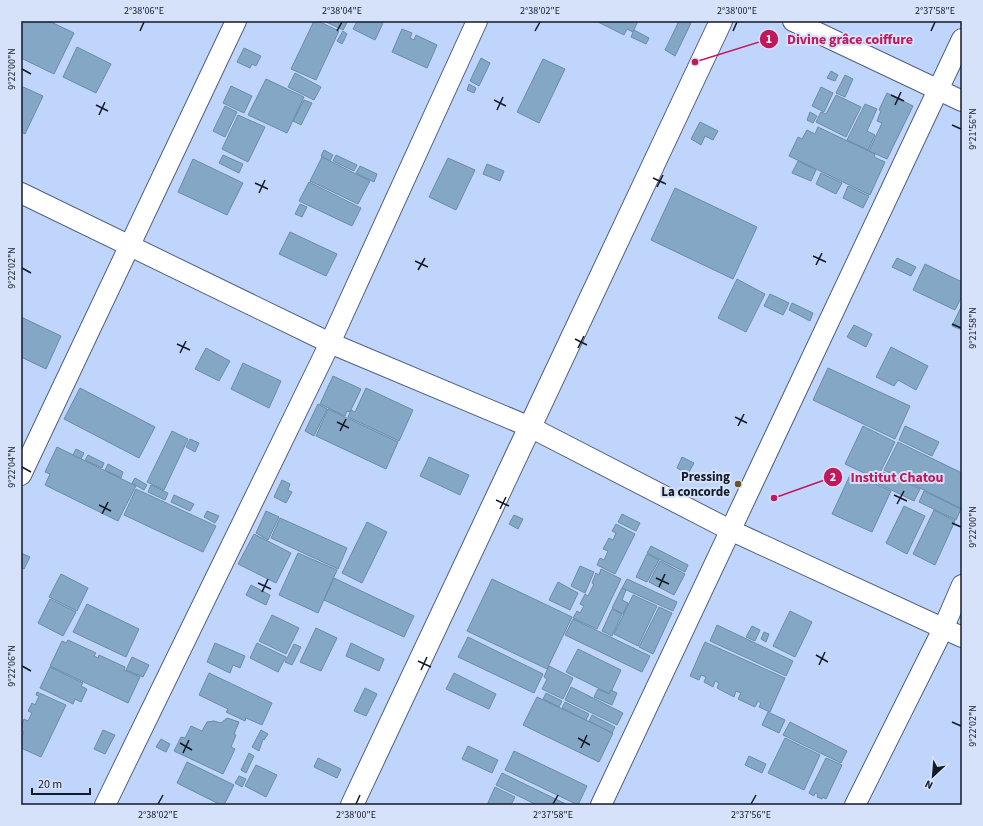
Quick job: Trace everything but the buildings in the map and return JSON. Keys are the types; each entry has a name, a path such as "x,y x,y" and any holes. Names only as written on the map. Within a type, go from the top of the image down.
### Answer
{"street":[{"path":"21,475 131,246 236,21"},
{"path":"105,805 330,343 477,21"},
{"path":"352,805 721,21"},
{"path":"793,21 962,101"},
{"path":"601,805 962,39"},
{"path":"21,192 330,343 530,427 730,530 962,637"},
{"path":"855,805 943,628 962,584"}],"place":[{"name":"Divine grâce coiffure","path":"695,62"},
{"name":"Pressing La concorde","path":"738,484"},
{"name":"Institut Chatou","path":"774,498"}]}
